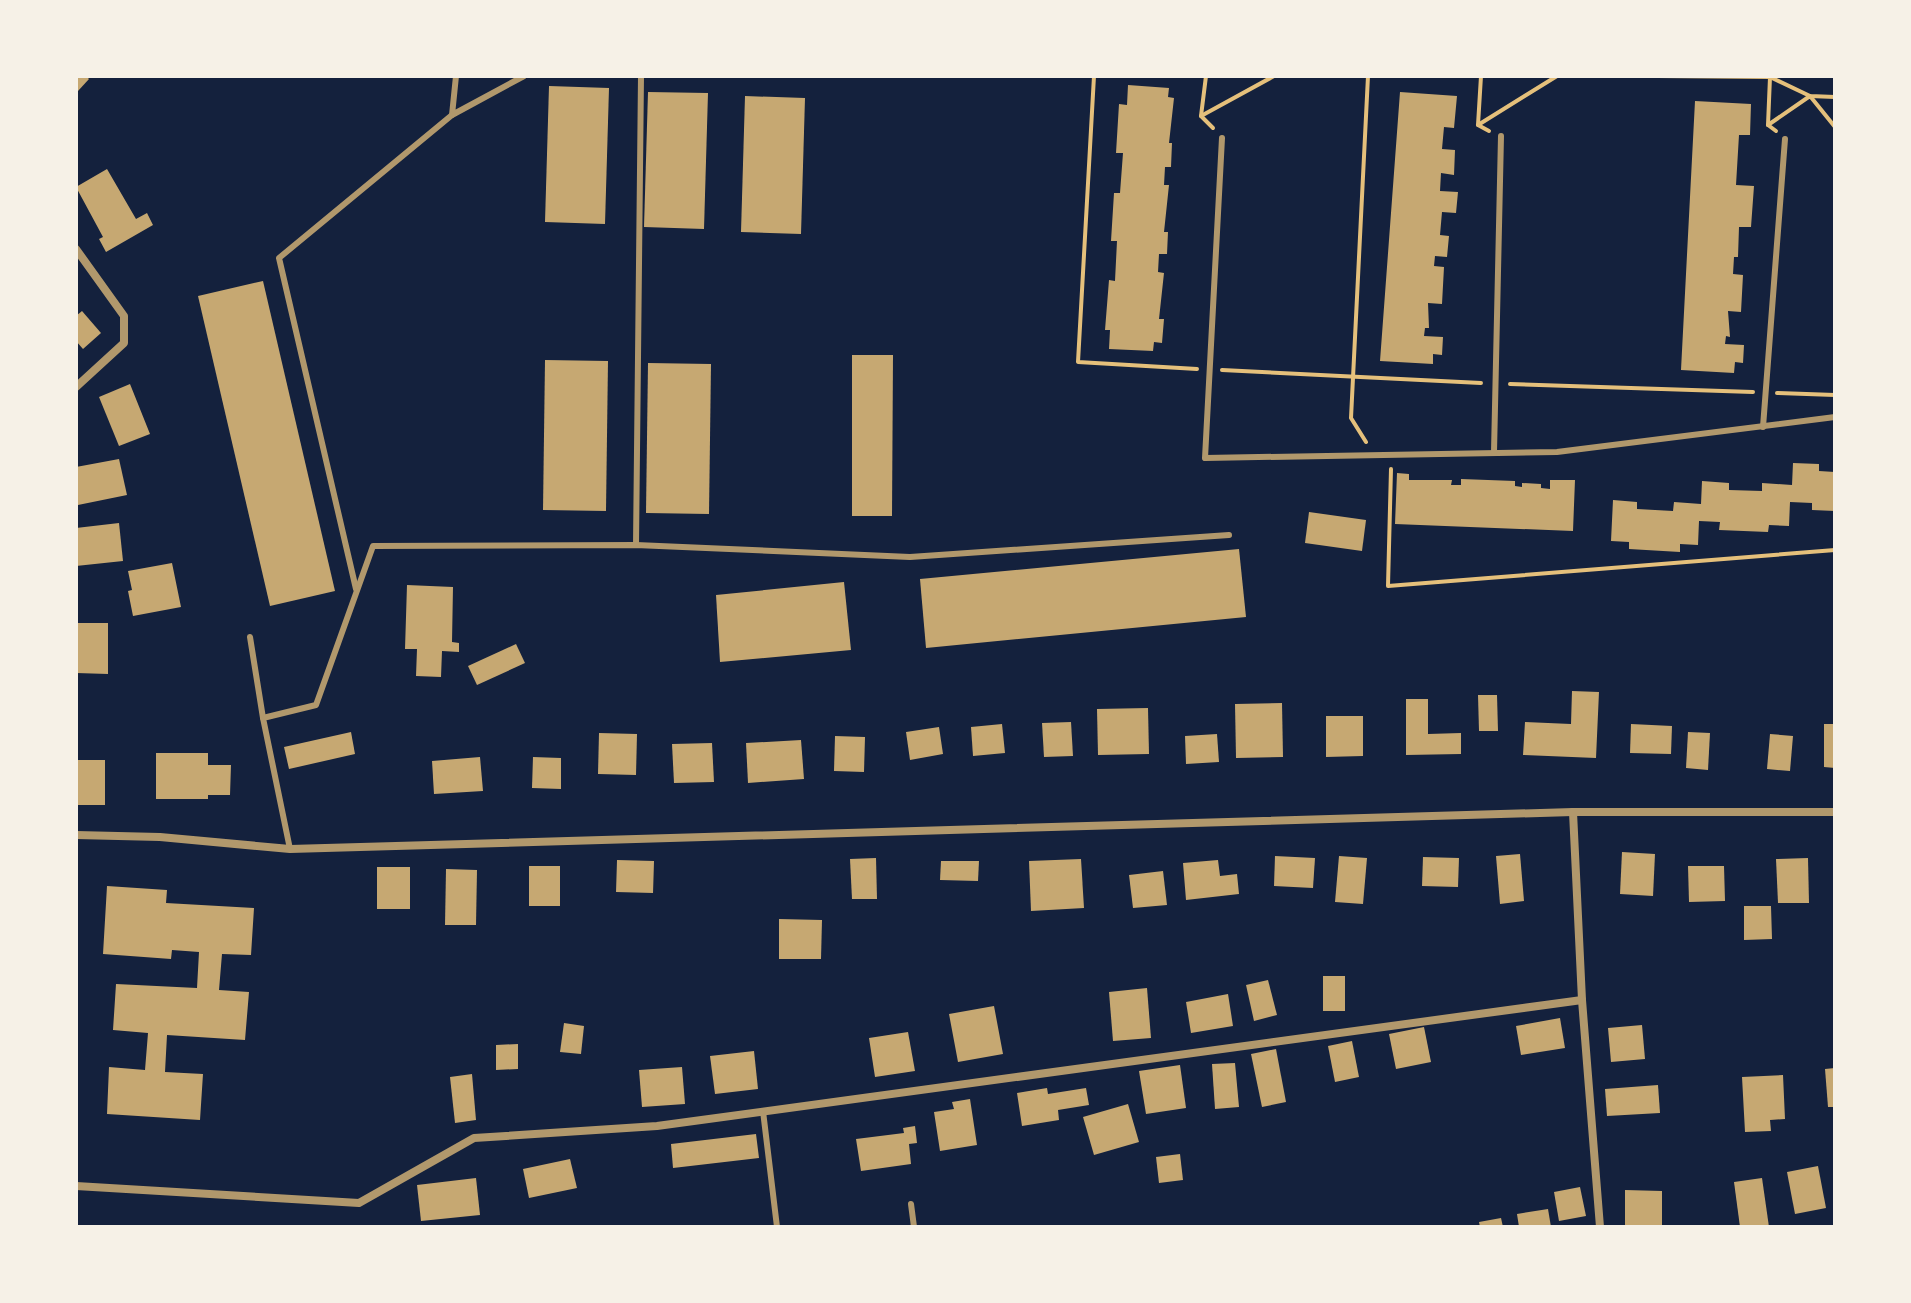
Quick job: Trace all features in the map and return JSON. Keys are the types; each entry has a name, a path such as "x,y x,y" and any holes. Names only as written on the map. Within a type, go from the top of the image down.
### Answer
{"street":[{"path":"76,249 124,316 124,343 76,387"},
{"path":"1573,812 1582,1000 1600,1227"},
{"path":"76,835 160,837 290,849 1573,812 1835,812"},
{"path":"76,1186 359,1203 474,1138 657,1126 1582,1000"}],"lane":[{"path":"452,115 456,76"},
{"path":"357,591 279,258 452,115 524,76"},
{"path":"636,545 641,76"},
{"path":"1494,452 1501,136"},
{"path":"1222,138 1205,458 1557,452 1835,417"},
{"path":"1763,427 1785,139"},
{"path":"263,718 316,705 373,546 636,545 910,557 1229,535"},
{"path":"250,637 290,849"},
{"path":"763,1111 777,1227"},
{"path":"911,1204 914,1227"}],"path":[{"path":"1094,76 1078,362 1495,384 1835,395"},
{"path":"1201,116 1206,76"},
{"path":"1201,116 1274,76"},
{"path":"1368,76 1351,418 1374,454"},
{"path":"1478,125 1481,76"},
{"path":"1478,125 1557,76"},
{"path":"1657,76 1770,77 1810,96 1835,97"},
{"path":"1768,125 1770,77"},
{"path":"1768,125 1810,96"},
{"path":"1810,96 1835,127"},
{"path":"1201,116 1222,138"},
{"path":"1478,125 1501,136"},
{"path":"1768,125 1785,139"},
{"path":"1391,454 1388,586 1835,550"}],"building":[{"path":"76,76 89,79 78,91"},
{"path":"1128,85 1169,88 1168,97 1174,98 1169,143 1172,143 1171,167 1165,167 1164,185 1169,185 1164,232 1168,232 1167,254 1159,254 1158,272 1164,273 1159,319 1164,319 1162,343 1154,342 1153,351 1109,349 1110,330 1105,330 1109,280 1115,281 1117,241 1111,241 1114,193 1120,193 1123,153 1116,153 1119,104 1127,105"},
{"path":"549,86 609,88 605,224 545,222"},
{"path":"648,92 708,93 704,229 644,227"},
{"path":"1400,92 1457,96 1454,128 1444,127 1442,149 1455,150 1454,175 1441,173 1440,191 1458,192 1456,213 1442,212 1440,235 1449,236 1447,257 1435,256 1434,266 1444,267 1442,304 1428,303 1429,328 1425,328 1424,336 1443,337 1442,355 1433,354 1433,364 1380,361"},
{"path":"745,96 805,98 801,234 741,232"},
{"path":"1695,101 1751,104 1750,135 1739,135 1736,185 1754,186 1751,227 1739,227 1738,257 1734,257 1733,274 1743,275 1741,312 1728,311 1730,337 1726,336 1725,344 1744,345 1743,363 1735,362 1734,373 1681,370"},
{"path":"107,169 136,219 147,213 153,225 106,252 99,239 103,237 76,187"},
{"path":"263,281 335,591 270,606 198,296"},
{"path":"82,311 101,333 83,349 76,341 76,316"},
{"path":"852,355 893,355 892,516 852,516"},
{"path":"545,360 608,361 606,511 543,510"},
{"path":"648,363 711,364 709,514 646,513"},
{"path":"130,384 150,434 119,446 99,397"},
{"path":"119,459 127,495 78,505 76,467"},
{"path":"1793,463 1819,464 1819,471 1835,472 1835,511 1812,510 1812,503 1790,502 1789,526 1769,525 1768,532 1719,530 1720,522 1699,521 1698,545 1680,544 1680,552 1629,549 1629,542 1611,541 1613,500 1637,502 1637,509 1673,511 1674,502 1701,504 1702,481 1729,483 1729,490 1762,491 1762,483 1792,485"},
{"path":"1397,473 1409,474 1409,480 1452,480 1451,485 1461,485 1461,479 1515,481 1515,486 1522,487 1522,483 1541,484 1541,488 1550,489 1550,480 1575,480 1573,531 1395,524"},
{"path":"1309,512 1366,520 1362,551 1305,543"},
{"path":"119,523 123,561 76,566 76,528"},
{"path":"1239,549 1246,617 926,648 920,579"},
{"path":"172,563 181,607 133,616 128,571"},
{"path":"844,582 851,650 720,662 716,595"},
{"path":"407,585 453,587 452,642 459,643 459,652 442,651 441,677 416,676 417,649 405,649"},
{"path":"76,623 108,623 108,674 76,673"},
{"path":"516,644 525,663 477,685 468,666"},
{"path":"1572,691 1599,692 1596,758 1523,755 1525,722 1571,724"},
{"path":"1478,695 1497,695 1498,731 1479,731"},
{"path":"1406,699 1428,699 1428,734 1461,733 1461,754 1406,755"},
{"path":"1282,703 1283,757 1236,758 1235,704"},
{"path":"1148,708 1149,754 1098,755 1097,709"},
{"path":"1326,716 1363,716 1363,756 1326,757"},
{"path":"1071,722 1073,756 1044,757 1042,723"},
{"path":"1002,724 1005,753 973,756 971,727"},
{"path":"1631,724 1672,726 1671,754 1630,753"},
{"path":"1824,724 1835,724 1835,768 1824,767"},
{"path":"939,727 943,754 910,760 906,732"},
{"path":"351,732 355,754 289,769 284,747"},
{"path":"1688,732 1710,733 1708,770 1686,768"},
{"path":"599,733 637,734 636,775 598,774"},
{"path":"1217,734 1219,762 1186,764 1185,736"},
{"path":"1770,734 1793,736 1790,771 1767,769"},
{"path":"835,736 865,737 864,772 834,771"},
{"path":"801,740 804,779 748,783 746,743"},
{"path":"712,743 714,782 674,783 672,744"},
{"path":"156,753 208,753 208,765 231,765 230,795 208,795 208,799 156,799"},
{"path":"480,757 483,791 434,794 432,761"},
{"path":"533,757 561,758 561,789 532,788"},
{"path":"76,760 105,760 105,805 76,805"},
{"path":"1622,852 1655,854 1653,896 1620,894"},
{"path":"1520,854 1524,901 1500,904 1496,856"},
{"path":"1275,856 1315,858 1313,888 1274,886"},
{"path":"1339,856 1367,858 1363,904 1335,902"},
{"path":"1423,857 1459,858 1458,887 1422,886"},
{"path":"876,858 877,899 852,899 850,859"},
{"path":"1808,858 1809,903 1778,903 1776,859"},
{"path":"1081,859 1084,908 1031,911 1029,861"},
{"path":"617,860 654,861 653,893 616,892"},
{"path":"1218,860 1220,876 1237,874 1239,894 1186,900 1183,863"},
{"path":"941,861 979,861 978,881 940,880"},
{"path":"529,866 560,866 560,906 529,906"},
{"path":"1688,866 1724,866 1725,901 1689,902"},
{"path":"377,867 410,867 410,909 377,909"},
{"path":"446,869 477,870 476,925 445,925"},
{"path":"1163,871 1167,905 1133,908 1129,875"},
{"path":"107,886 167,890 166,903 254,908 251,955 222,954 219,990 249,992 245,1040 167,1035 165,1072 203,1074 200,1120 107,1114 109,1067 145,1070 148,1033 113,1030 116,984 197,988 199,952 172,950 171,959 103,954"},
{"path":"1744,906 1771,906 1772,939 1744,940"},
{"path":"779,919 822,920 821,959 779,959"},
{"path":"1323,976 1345,976 1345,1011 1323,1011"},
{"path":"1268,980 1277,1015 1254,1021 1246,985"},
{"path":"1147,988 1151,1038 1113,1041 1109,992"},
{"path":"1228,994 1233,1026 1191,1033 1186,1002"},
{"path":"994,1006 1003,1054 958,1062 949,1014"},
{"path":"1560,1018 1565,1048 1521,1055 1516,1026"},
{"path":"564,1023 584,1026 581,1054 560,1052"},
{"path":"1642,1025 1645,1059 1611,1062 1608,1028"},
{"path":"1424,1027 1431,1062 1396,1069 1389,1034"},
{"path":"908,1032 915,1071 875,1077 869,1038"},
{"path":"1352,1041 1359,1077 1335,1082 1328,1046"},
{"path":"518,1044 518,1069 496,1070 496,1045"},
{"path":"1276,1049 1286,1102 1262,1107 1251,1054"},
{"path":"754,1051 758,1089 715,1094 710,1056"},
{"path":"1235,1063 1239,1107 1215,1109 1212,1064"},
{"path":"1180,1065 1186,1108 1146,1114 1139,1071"},
{"path":"682,1067 685,1104 642,1107 639,1070"},
{"path":"1835,1068 1835,1107 1828,1107 1825,1069"},
{"path":"472,1074 476,1120 455,1123 450,1077"},
{"path":"1783,1075 1785,1119 1770,1120 1771,1131 1745,1132 1742,1077"},
{"path":"1658,1085 1660,1113 1607,1116 1605,1089"},
{"path":"1047,1088 1048,1094 1086,1088 1089,1105 1058,1110 1059,1120 1022,1126 1017,1093"},
{"path":"970,1099 977,1145 940,1151 934,1112 954,1109 952,1102"},
{"path":"1128,1104 1139,1142 1094,1155 1083,1117"},
{"path":"915,1126 917,1143 909,1144 911,1164 861,1171 856,1139 904,1133 903,1128"},
{"path":"756,1134 759,1158 673,1168 671,1144"},
{"path":"1180,1154 1183,1180 1159,1183 1156,1157"},
{"path":"570,1159 577,1188 529,1198 523,1169"},
{"path":"1818,1166 1826,1208 1795,1214 1787,1172"},
{"path":"476,1178 480,1215 421,1221 417,1185"},
{"path":"1762,1178 1769,1227 1740,1227 1734,1182"},
{"path":"1580,1187 1586,1216 1559,1221 1554,1192"},
{"path":"1625,1190 1662,1191 1662,1226 1625,1225"},
{"path":"1548,1209 1551,1227 1519,1227 1517,1214"},
{"path":"1501,1218 1503,1227 1480,1227 1479,1222"}]}
